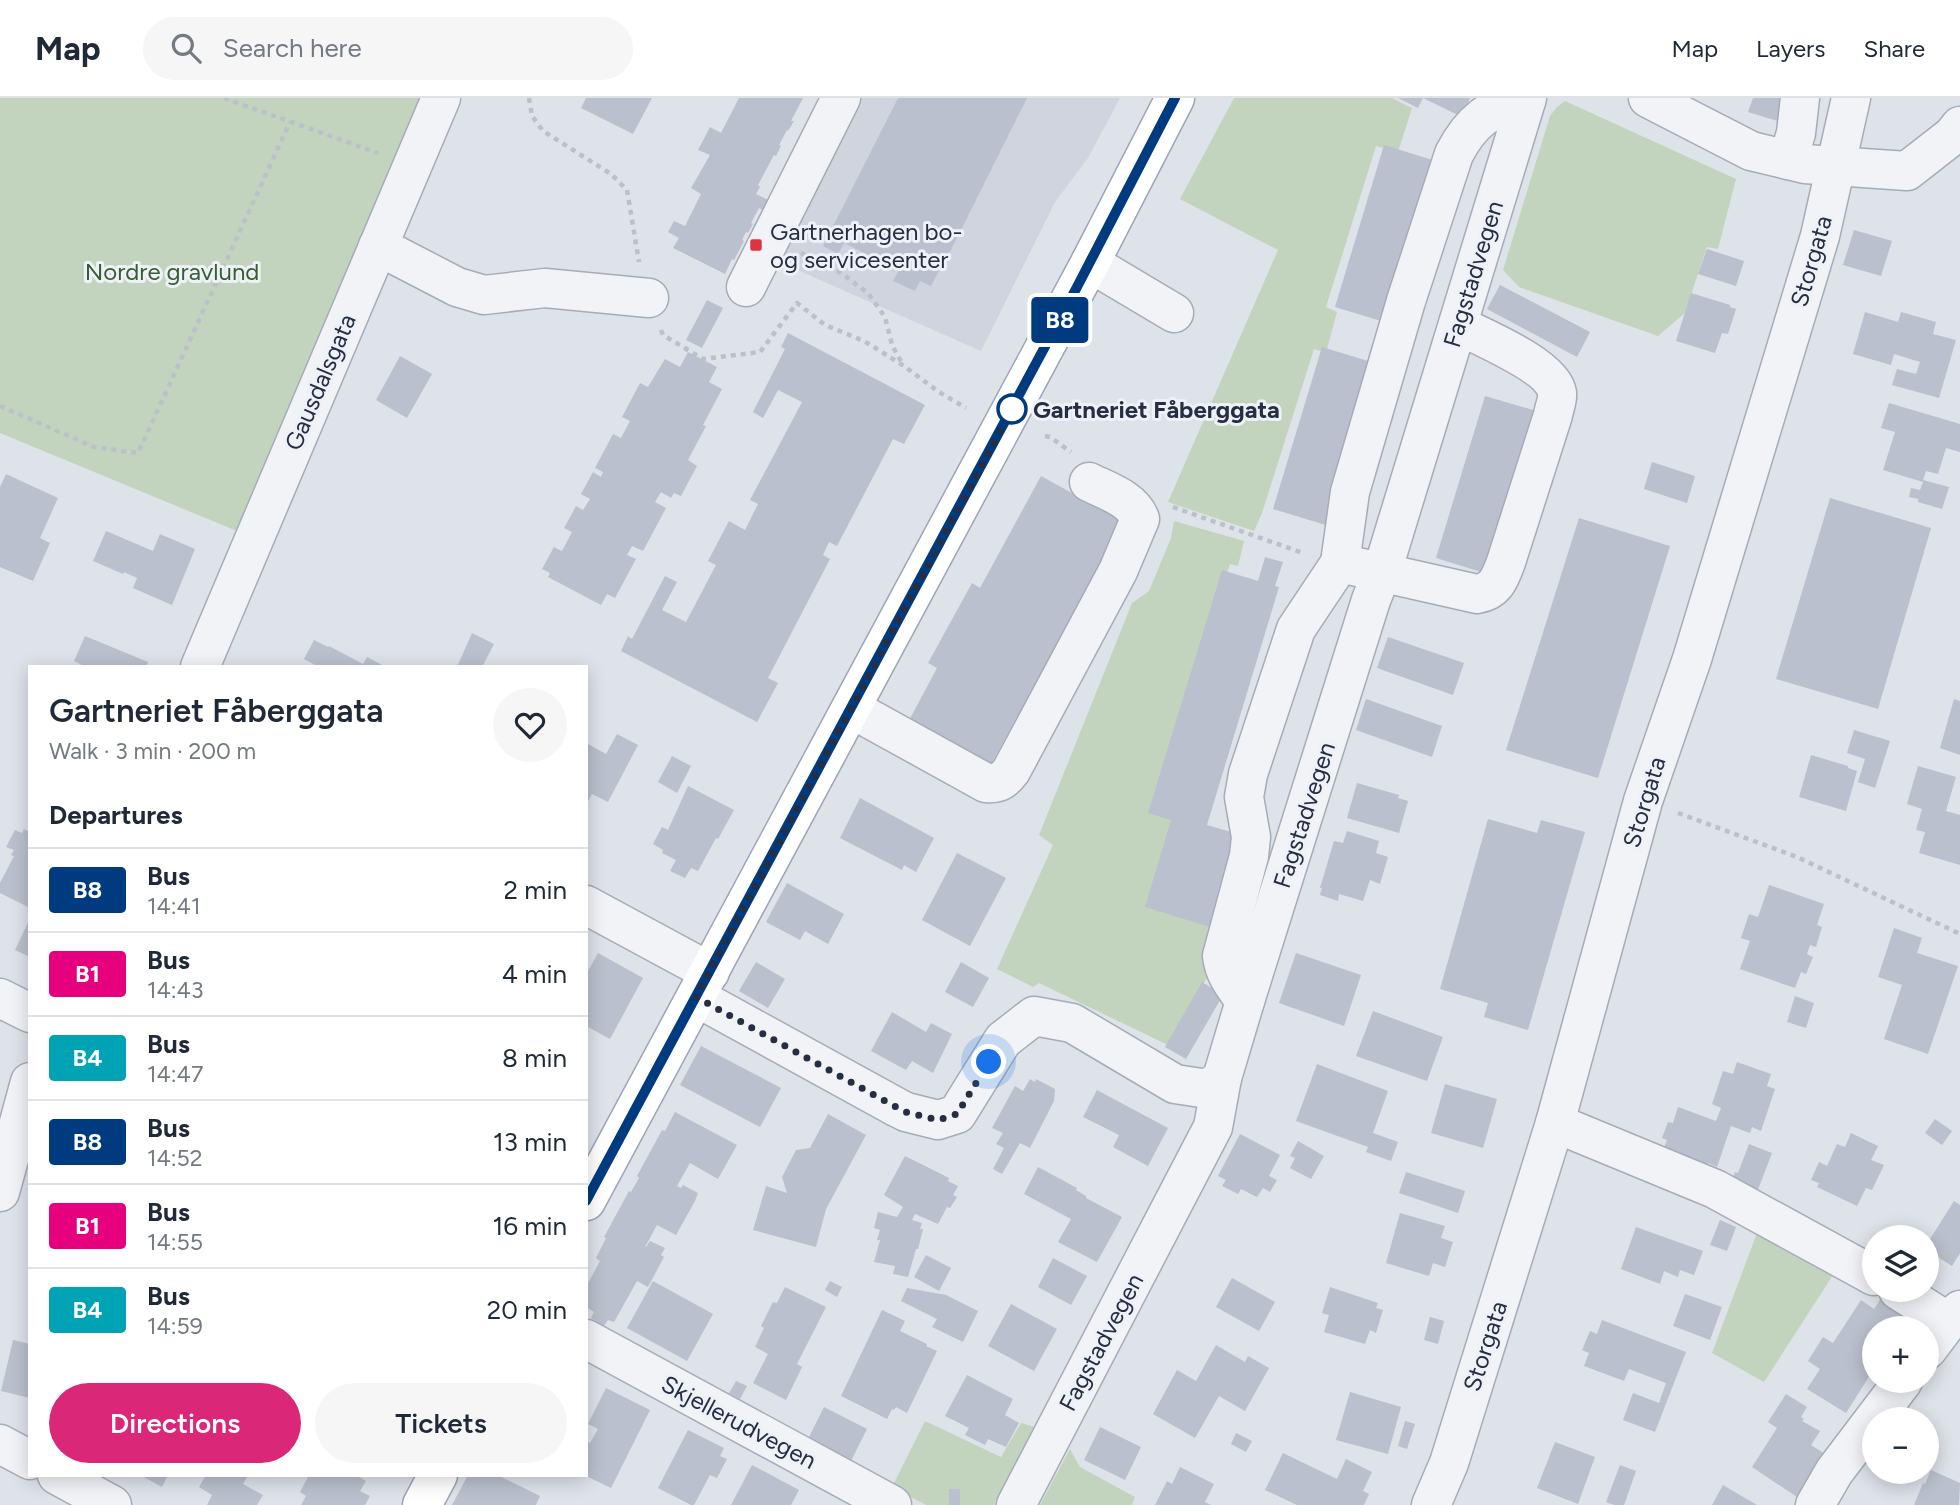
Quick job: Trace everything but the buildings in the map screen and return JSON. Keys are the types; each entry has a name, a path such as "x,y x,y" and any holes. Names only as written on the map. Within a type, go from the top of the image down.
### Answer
{"main road":[{"path":"588,1197 852,709 1175,98"},
{"path":"422,1505 437,1477"}],"street":[{"name":"Gausdalsgata","path":"201,665 441,98"},
{"path":"746,287 841,98"},
{"path":"1647,98 1751,151 1805,164 1836,167 1908,171 1952,136 1960,126"},
{"path":"1788,160 1796,132 1800,98"},
{"name":"Storgata","path":"1432,1505 1449,1463 1555,1123 1643,801 1692,659 1816,248 1852,98"},
{"path":"1245,1000 1223,968 1222,956 1249,856 1251,838 1244,797 1248,774 1296,629 1340,563 1350,492 1406,300 1454,154 1463,137 1492,111 1527,100"},
{"name":"Fagstadvegen","path":"1016,1505 1213,1127 1222,1078 1245,1000 1382,572 1527,100"},
{"path":"378,246 457,287 484,295 545,288 649,298"},
{"path":"1090,263 1174,313"},
{"path":"1340,563 1477,594 1486,593 1500,579 1553,415 1557,390 1548,377 1520,357 1458,325"},
{"path":"852,709 986,783 997,784 1004,780 1118,571 1140,519 1137,510 1084,470"},
{"path":"588,906 703,985 906,1112 938,1120 957,1114 1003,1040 1034,1016 1072,1023 1175,1084 1208,1088 1222,1078"},
{"path":"0,998 28,1012"},
{"path":"0,1192 28,1089"},
{"path":"1555,1123 1715,1189 1862,1269"},
{"path":"1913,1302 1945,1327"},
{"name":"Skjellerudvegen","path":"588,1340 892,1505"},
{"path":"1815,1505 1834,1472 1894,1393"},
{"path":"0,1444 28,1459"},
{"path":"61,1477 112,1505"}],"path":[{"path":"224,98 412,166"},
{"path":"0,406 94,447 138,453 290,122"},
{"path":"769,240 841,273 868,293 885,317 892,345 904,366"},
{"path":"1045,436 1084,470"},
{"path":"1172,506 1294,550 1340,563"},
{"path":"1643,801 1797,857 1960,934"}],"shaded area":[{"path":"848,98 1120,98 1088,158 1055,202 981,351 768,257"}],"green space":[{"name":"Nordre gravlund","path":"0,98 430,98 249,536 0,433"},
{"path":"1234,98 1392,98 1412,108 1398,152 1376,146 1326,307 1337,312 1326,353 1314,349 1254,531 1168,502 1278,250 1180,199"},
{"path":"1565,101 1736,179 1718,249 1707,247 1685,313 1658,336 1519,287 1503,270 1550,116"},
{"path":"1174,521 1244,541 1238,566 1230,564 1152,808 1177,817 1215,923 1214,983 1206,979 1168,1045 1039,983 1033,987 997,969 1053,845 1039,835 1132,603 1149,591 1171,538"},
{"path":"1760,1225 1833,1275 1764,1382 1712,1353"},
{"path":"925,1421 1001,1457 1021,1423 1035,1427 994,1505 926,1505 892,1487"},
{"path":"1070,1449 1080,1467 1135,1497 1132,1505 1040,1505"}],"bus line":[{"name":"B8","path":"588,1197 852,709 1175,98"}],"place":[{"name":"Gartnerhagen bo- og servicesenter","path":"756,245"},
{"name":"Gartneriet Fåberggata","path":"1012,409"}],"route":[{"path":"989,1062 957,1114 938,1120 898,1108 696,997 1015,404 1012,409"}]}
